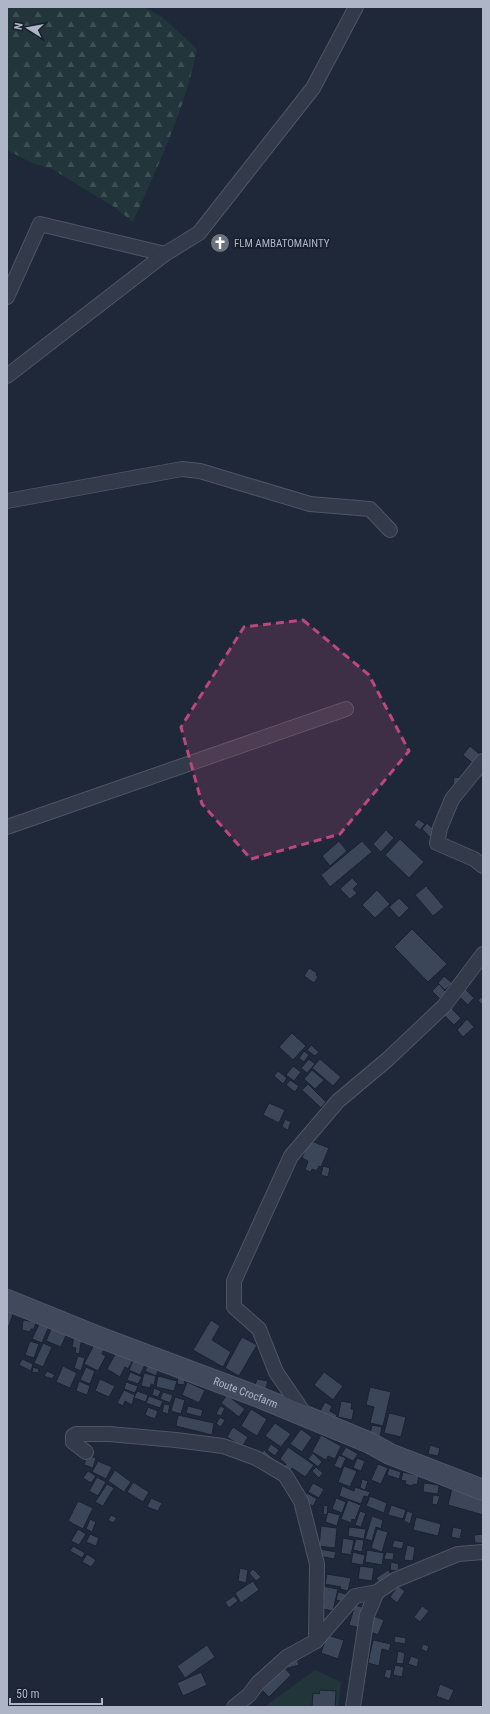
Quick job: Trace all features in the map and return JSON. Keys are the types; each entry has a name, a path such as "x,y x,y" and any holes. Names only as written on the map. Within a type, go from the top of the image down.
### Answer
{"street":[{"path":"7,376 165,254 199,233 314,88 356,7"},
{"path":"7,297 40,224 165,254"},
{"path":"7,501 182,469 200,471 310,504 370,509 390,530"},
{"path":"7,827 346,709"},
{"path":"483,761 452,799 440,828 437,843 474,859 483,866"},
{"path":"306,1416 276,1372 259,1329 234,1307 234,1282 291,1156 338,1101 388,1059 444,1006 483,954"},
{"name":"Route Crocfarm","path":"7,1300 96,1336 306,1416 368,1442 390,1454 483,1490"},
{"path":"86,1452 73,1442 73,1436 76,1434 109,1434 176,1440 222,1446 256,1458 284,1475 301,1501 317,1564 316,1640"},
{"path":"234,1707 249,1695 258,1683 287,1658 316,1640 355,1596 377,1592 395,1580 458,1554 483,1552"},
{"path":"353,1707 367,1615 377,1592"}],"highlighted area":[{"path":"303,620 369,675 409,751 340,834 251,859 202,804 181,727 244,627"}],"green space":[{"path":"7,7 144,7 161,16 197,49 192,71 170,137 133,222 114,207 52,169 34,164 7,150"},
{"path":"315,1670 341,1682 338,1707 264,1707"}],"building":[{"path":"470,746 483,757 476,766 463,755"},
{"path":"454,777 463,778 462,785 453,784"},
{"path":"418,819 425,824 420,830 414,825"},
{"path":"427,823 436,831 430,837 422,829"},
{"path":"386,830 394,838 381,852 373,844"},
{"path":"400,839 424,862 409,878 385,855"},
{"path":"339,841 347,851 330,866 322,856"},
{"path":"362,841 372,852 330,887 321,875"},
{"path":"352,878 358,884 353,889 357,893 350,899 340,889"},
{"path":"426,886 444,907 433,916 415,895"},
{"path":"377,890 390,904 375,918 362,905"},
{"path":"399,898 409,908 399,918 389,907"},
{"path":"412,929 447,964 428,982 394,947"},
{"path":"309,968 317,973 316,975 318,977 314,983 304,976"},
{"path":"444,976 452,983 445,990 438,983"},
{"path":"439,984 446,992 440,999 432,991"},
{"path":"464,988 474,998 468,1005 457,994"},
{"path":"483,996 483,1006 478,1000"},
{"path":"449,1006 461,1018 454,1025 442,1013"},
{"path":"467,1019 474,1027 463,1037 457,1030"},
{"path":"292,1033 306,1046 293,1060 279,1047"},
{"path":"311,1045 319,1052 315,1056 307,1050"},
{"path":"304,1051 309,1055 304,1062 299,1058"},
{"path":"309,1059 315,1064 307,1073 301,1068"},
{"path":"320,1059 341,1077 333,1086 312,1068"},
{"path":"293,1066 301,1072 294,1081 286,1075"},
{"path":"312,1070 324,1080 315,1089 304,1079"},
{"path":"278,1071 287,1078 283,1084 274,1076"},
{"path":"290,1080 299,1086 295,1092 286,1085"},
{"path":"308,1084 326,1102 321,1108 302,1090"},
{"path":"269,1103 285,1110 279,1123 263,1115"},
{"path":"285,1119 291,1122 288,1130 282,1127"},
{"path":"309,1140 329,1148 321,1167 319,1166 317,1171 312,1169 311,1172 305,1170 308,1161 302,1158"},
{"path":"323,1166 330,1168 328,1177 321,1175"},
{"path":"7,1308 14,1311 9,1326 7,1325"},
{"path":"23,1320 36,1322 34,1329 31,1329 30,1332 22,1330"},
{"path":"211,1320 220,1326 212,1340 231,1352 223,1367 193,1350"},
{"path":"40,1322 49,1326 42,1343 32,1339"},
{"path":"52,1327 67,1333 61,1347 46,1341"},
{"path":"74,1336 82,1338 79,1354 75,1353 76,1348 72,1347"},
{"path":"242,1337 257,1345 239,1376 225,1368"},
{"path":"30,1341 39,1344 34,1358 25,1355"},
{"path":"96,1341 105,1346 102,1354 106,1356 98,1371 84,1364"},
{"path":"43,1343 52,1347 43,1367 34,1363"},
{"path":"118,1349 134,1358 128,1369 125,1367 120,1377 107,1369"},
{"path":"78,1356 85,1358 81,1371 74,1368"},
{"path":"22,1359 33,1364 31,1371 19,1365"},
{"path":"133,1360 145,1365 140,1375 129,1370"},
{"path":"149,1363 159,1368 156,1376 145,1371"},
{"path":"63,1366 77,1373 70,1388 56,1382"},
{"path":"33,1367 39,1369 38,1373 32,1372"},
{"path":"86,1367 95,1371 90,1384 80,1380"},
{"path":"47,1371 55,1375 52,1379 44,1376"},
{"path":"130,1372 142,1377 138,1384 127,1380"},
{"path":"324,1372 343,1386 333,1400 314,1385"},
{"path":"144,1373 156,1376 154,1385 151,1384 150,1388 141,1386"},
{"path":"158,1376 177,1381 174,1391 156,1387"},
{"path":"178,1377 185,1378 184,1385 177,1384"},
{"path":"100,1379 115,1386 109,1397 95,1391"},
{"path":"257,1379 268,1381 265,1391 254,1388"},
{"path":"79,1381 90,1386 87,1395 76,1391"},
{"path":"126,1382 138,1386 135,1393 124,1389"},
{"path":"187,1382 205,1390 199,1403 182,1395"},
{"path":"370,1387 391,1392 383,1426 370,1423 374,1407 366,1405"},
{"path":"154,1388 161,1391 158,1397 152,1395"},
{"path":"124,1390 135,1395 132,1405 125,1401 123,1406 117,1403"},
{"path":"137,1391 148,1395 146,1402 134,1398"},
{"path":"163,1392 173,1395 170,1403 160,1399"},
{"path":"227,1395 245,1409 239,1417 221,1403"},
{"path":"149,1396 163,1401 160,1408 146,1403"},
{"path":"175,1397 185,1400 181,1414 171,1411"},
{"path":"341,1401 352,1403 351,1409 354,1409 352,1420 338,1417"},
{"path":"325,1402 332,1406 330,1411 337,1415 332,1424 318,1415"},
{"path":"164,1404 170,1405 168,1414 162,1412"},
{"path":"188,1406 203,1410 201,1417 186,1413"},
{"path":"220,1406 225,1408 221,1416 216,1414"},
{"path":"148,1407 158,1411 155,1419 145,1415"},
{"path":"251,1409 267,1419 257,1436 241,1426"},
{"path":"389,1413 406,1417 401,1437 384,1433"},
{"path":"178,1415 214,1423 212,1435 176,1426"},
{"path":"220,1417 225,1420 221,1427 216,1424"},
{"path":"275,1423 291,1434 281,1447 265,1436"},
{"path":"372,1425 382,1427 379,1441 369,1438"},
{"path":"233,1427 248,1437 242,1447 227,1437"},
{"path":"301,1429 312,1437 302,1452 290,1444"},
{"path":"321,1435 341,1446 335,1459 328,1456 326,1460 312,1452"},
{"path":"271,1444 279,1450 275,1456 267,1450"},
{"path":"430,1445 440,1448 438,1456 428,1454"},
{"path":"288,1447 314,1465 305,1477 292,1468 288,1473 283,1469 286,1464 280,1459"},
{"path":"346,1447 358,1454 353,1461 341,1455"},
{"path":"264,1450 275,1460 271,1465 260,1455"},
{"path":"313,1453 322,1462 318,1467 308,1459"},
{"path":"87,1455 96,1458 93,1468 84,1465"},
{"path":"339,1455 346,1458 341,1469 334,1466"},
{"path":"357,1458 365,1461 361,1471 353,1468"},
{"path":"98,1461 112,1467 106,1479 92,1472"},
{"path":"378,1464 388,1468 381,1484 371,1480"},
{"path":"344,1466 357,1471 350,1487 338,1482"},
{"path":"316,1467 323,1473 319,1478 312,1471"},
{"path":"389,1468 401,1472 399,1479 387,1475"},
{"path":"115,1470 131,1482 124,1492 108,1481"},
{"path":"88,1471 96,1476 91,1483 83,1478"},
{"path":"403,1472 419,1476 417,1485 413,1484 413,1486 405,1484 406,1481 401,1480"},
{"path":"97,1477 106,1482 98,1496 89,1491"},
{"path":"362,1479 368,1481 365,1490 360,1488"},
{"path":"133,1482 149,1492 143,1502 127,1492"},
{"path":"313,1483 324,1489 319,1498 308,1492"},
{"path":"424,1483 439,1485 438,1494 423,1492"},
{"path":"107,1484 114,1488 103,1506 95,1502"},
{"path":"342,1486 354,1491 355,1487 370,1492 368,1497 364,1496 361,1504 339,1496"},
{"path":"452,1488 483,1498 483,1515 448,1505"},
{"path":"307,1493 317,1499 313,1506 303,1501"},
{"path":"433,1495 440,1496 437,1505 432,1504"},
{"path":"370,1496 387,1503 384,1513 366,1506"},
{"path":"151,1498 162,1503 158,1511 147,1507"},
{"path":"336,1498 346,1502 342,1513 332,1509"},
{"path":"348,1500 361,1505 355,1520 352,1519 351,1523 341,1519"},
{"path":"78,1501 93,1508 83,1529 68,1521"},
{"path":"324,1505 328,1506 327,1515 323,1514"},
{"path":"391,1505 406,1510 403,1519 388,1515"},
{"path":"360,1511 366,1513 361,1527 355,1525"},
{"path":"407,1511 413,1513 410,1524 404,1521"},
{"path":"328,1512 340,1515 337,1526 325,1522"},
{"path":"111,1515 117,1518 113,1523 108,1520"},
{"path":"372,1516 383,1520 381,1529 376,1527 372,1541 365,1539"},
{"path":"416,1517 441,1524 438,1536 413,1530"},
{"path":"90,1519 96,1522 92,1532 86,1529"},
{"path":"321,1526 337,1528 335,1548 319,1546"},
{"path":"349,1527 366,1529 364,1539 348,1536"},
{"path":"453,1527 462,1529 460,1539 451,1537"},
{"path":"78,1529 86,1534 79,1545 71,1541"},
{"path":"377,1529 388,1532 382,1552 371,1548"},
{"path":"90,1534 99,1538 96,1546 86,1542"},
{"path":"483,1534 483,1543 475,1543 474,1535"},
{"path":"343,1538 354,1540 351,1555 341,1553"},
{"path":"356,1539 364,1540 362,1552 353,1550"},
{"path":"394,1540 404,1542 402,1549 392,1547"},
{"path":"407,1545 415,1547 413,1561 404,1560"},
{"path":"73,1546 85,1553 82,1558 70,1551"},
{"path":"320,1549 336,1552 334,1559 319,1556"},
{"path":"367,1550 384,1553 382,1565 365,1562"},
{"path":"353,1552 365,1555 363,1565 351,1563"},
{"path":"386,1552 394,1553 393,1560 384,1559"},
{"path":"87,1554 96,1560 91,1567 82,1562"},
{"path":"391,1562 399,1564 398,1571 390,1570"},
{"path":"360,1566 374,1568 372,1581 358,1579"},
{"path":"240,1568 248,1570 246,1583 238,1581"},
{"path":"253,1569 261,1577 256,1581 249,1573"},
{"path":"388,1570 393,1577 381,1585 376,1578"},
{"path":"327,1574 351,1578 348,1591 340,1589 341,1587 325,1584"},
{"path":"253,1581 259,1590 241,1603 235,1593"},
{"path":"317,1585 338,1589 333,1611 323,1609 324,1600 317,1599"},
{"path":"398,1586 405,1591 397,1603 390,1597"},
{"path":"338,1592 346,1594 344,1602 336,1600"},
{"path":"234,1596 238,1601 229,1608 225,1602"},
{"path":"355,1605 365,1608 360,1628 349,1625"},
{"path":"422,1606 429,1611 420,1622 414,1617"},
{"path":"374,1616 384,1620 378,1635 368,1631"},
{"path":"327,1635 344,1640 338,1659 321,1653"},
{"path":"395,1636 406,1638 405,1644 394,1642"},
{"path":"373,1640 391,1644 389,1651 382,1649 379,1666 368,1663"},
{"path":"423,1644 429,1646 427,1652 421,1649"},
{"path":"207,1645 215,1657 185,1678 177,1666"},
{"path":"398,1651 405,1653 403,1664 396,1663"},
{"path":"411,1656 419,1659 417,1667 408,1664"},
{"path":"297,1658 299,1665 288,1668 286,1661"},
{"path":"282,1665 291,1675 269,1697 259,1687"},
{"path":"395,1665 404,1667 402,1677 393,1675"},
{"path":"386,1669 392,1670 390,1679 384,1677"},
{"path":"201,1672 207,1685 183,1696 177,1683"},
{"path":"440,1684 454,1690 449,1701 436,1696"},
{"path":"320,1690 336,1691 335,1707 312,1707 313,1693 319,1694"}],"place":[{"name":"FLM AMBATOMAINTY","path":"220,243"}]}
